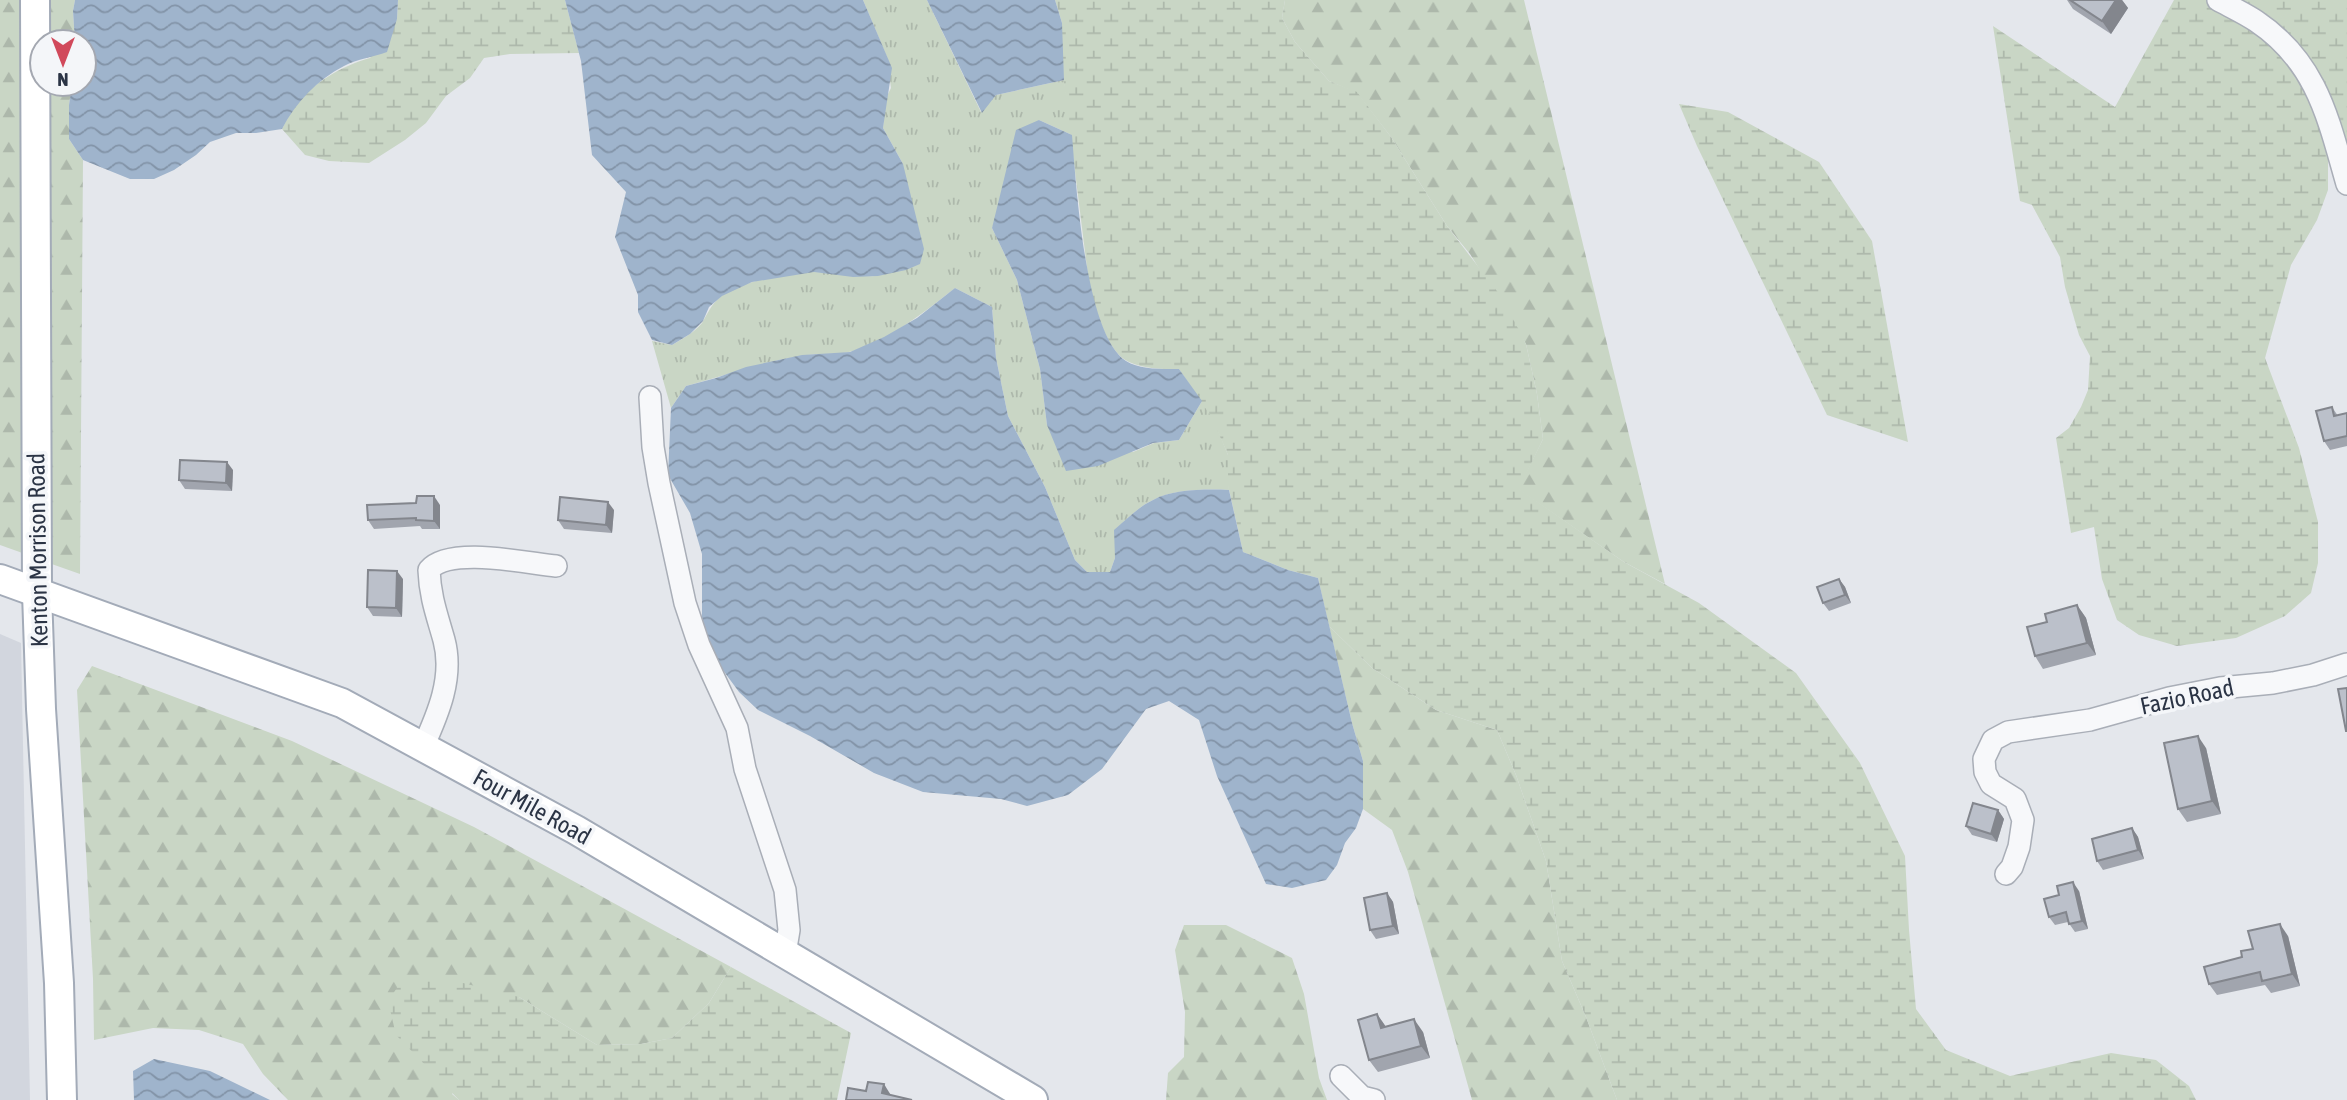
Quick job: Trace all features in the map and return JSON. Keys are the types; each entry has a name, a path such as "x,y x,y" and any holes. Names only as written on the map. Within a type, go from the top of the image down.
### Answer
{"main road":[{"name":"Kenton Morrison Road","path":"35,0 37,593 41,709 59,984 62,1100"},
{"name":"Four Mile Road","path":"0,579 342,704 576,830 1033,1100"}],"street":[{"path":"2218,0 2257,22 2301,63 2315,85 2324,107 2347,184"},
{"path":"650,397 653,447 659,483 685,603 699,645 737,728 745,769 785,890 789,930 785,954"},
{"path":"423,747 437,716 447,673 444,642 431,600 429,570 435,563 449,559 481,558 556,566"},
{"name":"Fazio Road","path":"2006,873 2020,847 2023,820 2015,799 1991,783 1985,772 1984,759 1993,740 2008,733 2090,720 2169,698 2220,688 2273,683 2313,675 2347,664"},
{"path":"1341,1076 1362,1097 1374,1100"}],"shaded area":[{"path":"0,634 21,643 30,1100 0,1100"}],"green space":[{"path":"0,0 26,0 28,555 0,545"},
{"path":"45,0 75,0 74,28 45,28"},
{"path":"398,0 565,0 579,53 510,54 484,58 470,78 446,96 426,123 369,163 329,161 305,155 282,129 291,111 320,82 349,65 370,58 397,19"},
{"path":"863,0 927,0 981,112 996,95 1064,80 1072,135 1039,120 992,228 1017,280 1040,369 1047,425 1133,452 1154,443 1179,440 1202,401 1213,418 1228,455 1229,490 1180,492 1161,496 1142,506 1115,530 1115,558 1110,572 1087,572 1075,560 1045,487 1008,416 996,358 992,307 955,288 905,325 863,348 757,365 686,386 671,408 652,341 672,345 688,336 702,323 720,297 729,291 765,278 791,274 814,272 878,276 903,164 883,128 886,98 891,88 887,57"},
{"path":"1055,0 1285,0 1282,18 1295,42 1329,81 1357,92 1391,137 1447,226 1503,299 1526,344 1543,439 1519,489 1624,562 1699,603 1796,673 1860,763 1905,856 1916,1009 1946,1050 2010,1076 2111,1053 2156,1060 2189,1086 2196,1100 1617,1100 1562,961 1546,861 1497,730 1436,710 1372,668 1329,626 1318,578 1288,570 1243,552 1228,485 1228,455 1212,418 1179,369 1160,369 1129,362 1121,357 1108,339 1089,284 1062,67 1062,23"},
{"path":"1285,0 1524,0 1665,584 1624,562 1518,489 1543,439 1526,344 1470,254 1447,226 1391,137 1357,93 1329,81 1295,42 1282,18"},
{"path":"2174,0 2347,0 2347,150 2335,108 2313,101 2317,123 2328,149 2328,190 2317,220 2291,265 2265,358 2299,448 2318,522 2318,563 2311,593 2285,616 2236,638 2177,646 2139,635 2117,620 2102,579 2094,527 2071,533 2056,438 2069,428 2081,407 2088,390 2090,356 2079,335 2065,287 2060,257 2032,205 2020,201 1993,26 2115,107"},
{"path":"44,98 70,98 69,139 83,160 80,574 46,562"},
{"path":"1679,104 1728,112 1819,162 1872,241 1908,442 1827,415"},
{"path":"1329,626 1372,668 1436,710 1497,730 1546,861 1562,961 1617,1100 1472,1100 1408,872 1392,830 1363,809 1363,761"},
{"path":"92,666 292,741 474,827 731,967 709,1003 672,1038 641,1044 597,1045 519,997 452,1094 459,1100 288,1100 263,1074 243,1044 199,1030 153,1028 94,1040 77,690"},
{"path":"1184,925 1226,925 1292,958 1304,994 1319,1078 1327,1100 1166,1100 1168,1073 1184,1057 1185,1012 1175,950"},
{"path":"731,967 851,1033 837,1100 459,1100 396,1035 388,1001 403,979 459,982 519,997 597,1045 641,1044 672,1038 709,1003"}],"water":[{"path":"75,0 398,0 397,19 387,52 349,64 325,78 301,101 282,129 236,133 210,142 174,170 154,179 130,179 83,160 69,139 70,98 98,98 98,28 74,28"},
{"path":"565,0 863,0 892,68 883,128 903,164 924,249 920,264 878,276 853,277 814,272 752,282 722,296 709,307 703,321 690,334 672,345 652,340 638,312 638,295 615,237 626,192 592,155 581,61"},
{"path":"927,0 1055,0 1062,23 1064,80 996,95 982,113"},
{"path":"1039,120 1072,135 1085,256 1101,321 1112,346 1132,364 1179,369 1202,401 1179,440 1153,443 1098,466 1066,471 1047,425 1040,369 1017,280 992,228 1016,130"},
{"path":"955,288 992,307 996,358 1008,416 1045,487 1075,560 1087,572 1110,572 1115,558 1114,530 1148,503 1161,496 1180,492 1229,490 1243,552 1288,570 1318,578 1363,761 1363,809 1337,865 1326,880 1292,888 1266,884 1217,776 1199,720 1169,701 1146,709 1102,769 1068,795 1027,806 1001,799 923,792 874,773 758,710 739,692 717,662 702,632 702,554 690,513 668,475 671,408 686,386 746,367 802,355 850,352 917,318"},
{"path":"154,1059 210,1071 270,1100 134,1100 133,1071"}],"building":[{"path":"2070,0 2116,0 2102,21"},
{"path":"2332,407 2334,416 2347,413 2347,436 2324,441 2316,411"},
{"path":"180,460 227,462 226,483 179,480"},
{"path":"417,496 434,496 434,521 416,518 368,520 367,505 416,503"},
{"path":"560,497 608,502 606,525 558,520"},
{"path":"368,570 397,571 396,608 367,607"},
{"path":"1839,579 1845,595 1823,603 1817,587"},
{"path":"2077,605 2087,643 2035,656 2027,627 2047,622 2045,614"},
{"path":"2347,688 2347,731 2346,731 2338,689"},
{"path":"2198,736 2212,801 2178,809 2164,743"},
{"path":"1973,803 1998,810 1991,834 1966,826"},
{"path":"2132,828 2138,850 2097,861 2092,839"},
{"path":"2073,882 2082,921 2069,924 2066,912 2049,917 2044,899 2059,895 2057,886"},
{"path":"1387,893 1393,926 1370,930 1364,898"},
{"path":"2280,924 2292,974 2262,981 2260,972 2209,984 2204,967 2242,957 2241,951 2253,949 2248,931"},
{"path":"1377,1014 1381,1028 1414,1019 1421,1046 1369,1060 1358,1020"},
{"path":"868,1082 884,1084 882,1093 912,1100 846,1100 848,1088 866,1091"}]}
